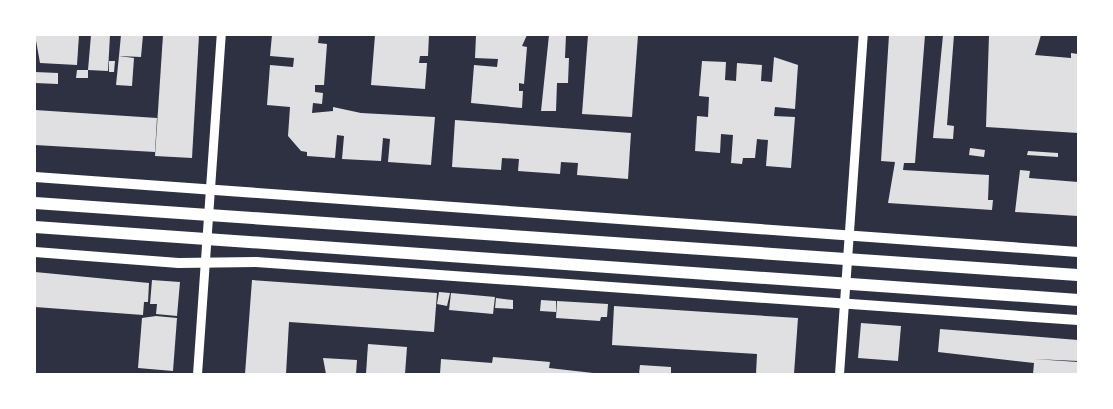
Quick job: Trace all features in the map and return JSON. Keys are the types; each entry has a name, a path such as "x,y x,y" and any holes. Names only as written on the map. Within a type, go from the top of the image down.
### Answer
{"main road":[{"path":"35,177 1078,252"},
{"path":"35,203 1078,275"},
{"path":"35,227 205,237 1078,300"},
{"path":"35,252 203,263 256,262 1078,320"}],"street":[{"path":"197,374 203,263 221,35"},
{"path":"838,374 850,236 863,35"}],"building":[{"path":"35,35 79,35 77,65 40,63"},
{"path":"91,35 110,35 108,71 88,70"},
{"path":"121,35 143,35 141,57 119,56"},
{"path":"163,35 199,35 192,158 155,156"},
{"path":"272,35 319,35 318,43 327,44 324,85 315,85 315,92 323,93 322,104 313,103 312,113 333,111 333,107 361,113 435,117 431,165 388,162 390,139 383,138 381,161 342,159 344,136 337,135 335,158 307,156 307,152 301,151 288,136 290,107 267,105 270,65 293,67 294,58 270,56"},
{"path":"375,35 429,35 428,56 420,56 419,63 427,63 425,89 371,85"},
{"path":"476,35 527,35 522,46 527,47 524,84 519,83 519,91 523,91 522,108 471,103 474,65 497,67 498,59 475,58"},
{"path":"549,35 566,35 565,58 569,58 568,83 557,83 556,111 541,111"},
{"path":"588,35 638,35 632,117 582,114"},
{"path":"889,35 925,35 915,163 904,163 903,170 989,175 988,200 993,200 992,210 888,203 895,162 881,161"},
{"path":"943,35 954,35 947,125 954,126 953,139 933,138"},
{"path":"989,35 1041,35 1035,55 1071,58 1071,53 1078,54 1078,133 986,127"},
{"path":"119,56 134,58 132,86 116,85"},
{"path":"774,57 798,65 795,109 775,107 774,116 795,117 791,168 766,166 768,140 757,139 755,158 743,158 742,164 731,163 733,135 721,134 720,153 695,151 697,116 708,117 709,97 699,96 702,61 726,62 725,80 736,81 737,63 762,65 761,81 772,82"},
{"path":"109,61 115,61 114,72 109,72"},
{"path":"77,70 88,70 88,78 76,78"},
{"path":"35,72 58,73 58,84 35,83"},
{"path":"35,110 157,118 155,152 35,145"},
{"path":"455,120 631,133 628,179 577,175 578,163 561,162 560,174 518,171 519,159 502,158 501,170 452,167"},
{"path":"970,148 985,150 984,157 969,155"},
{"path":"1028,151 1058,153 1058,157 1027,155"},
{"path":"1020,170 1030,171 1029,178 1078,182 1078,216 1015,212"},
{"path":"35,272 149,283 148,302 144,302 143,315 35,307"},
{"path":"152,280 180,282 177,316 156,314 157,304 150,304"},
{"path":"252,280 437,293 434,332 289,322 286,374 245,374"},
{"path":"439,292 450,293 447,306 437,304"},
{"path":"451,293 495,297 493,314 449,310"},
{"path":"496,298 513,300 513,309 495,308"},
{"path":"541,300 556,301 556,312 540,311"},
{"path":"557,301 608,304 607,317 601,317 600,321 556,318"},
{"path":"614,306 798,318 794,374 756,374 757,354 612,345"},
{"path":"156,316 177,318 173,371 138,368 142,318"},
{"path":"861,323 901,326 898,361 858,358"},
{"path":"940,329 1078,340 1078,361 1034,359 1078,362 1078,374 1033,374 1034,363 938,352"},
{"path":"368,344 407,347 405,374 366,374"},
{"path":"493,357 550,362 549,368 602,374 440,374 441,359 492,363"},
{"path":"323,358 357,360 356,374 326,374"},
{"path":"640,365 671,367 671,374 639,374"}]}
